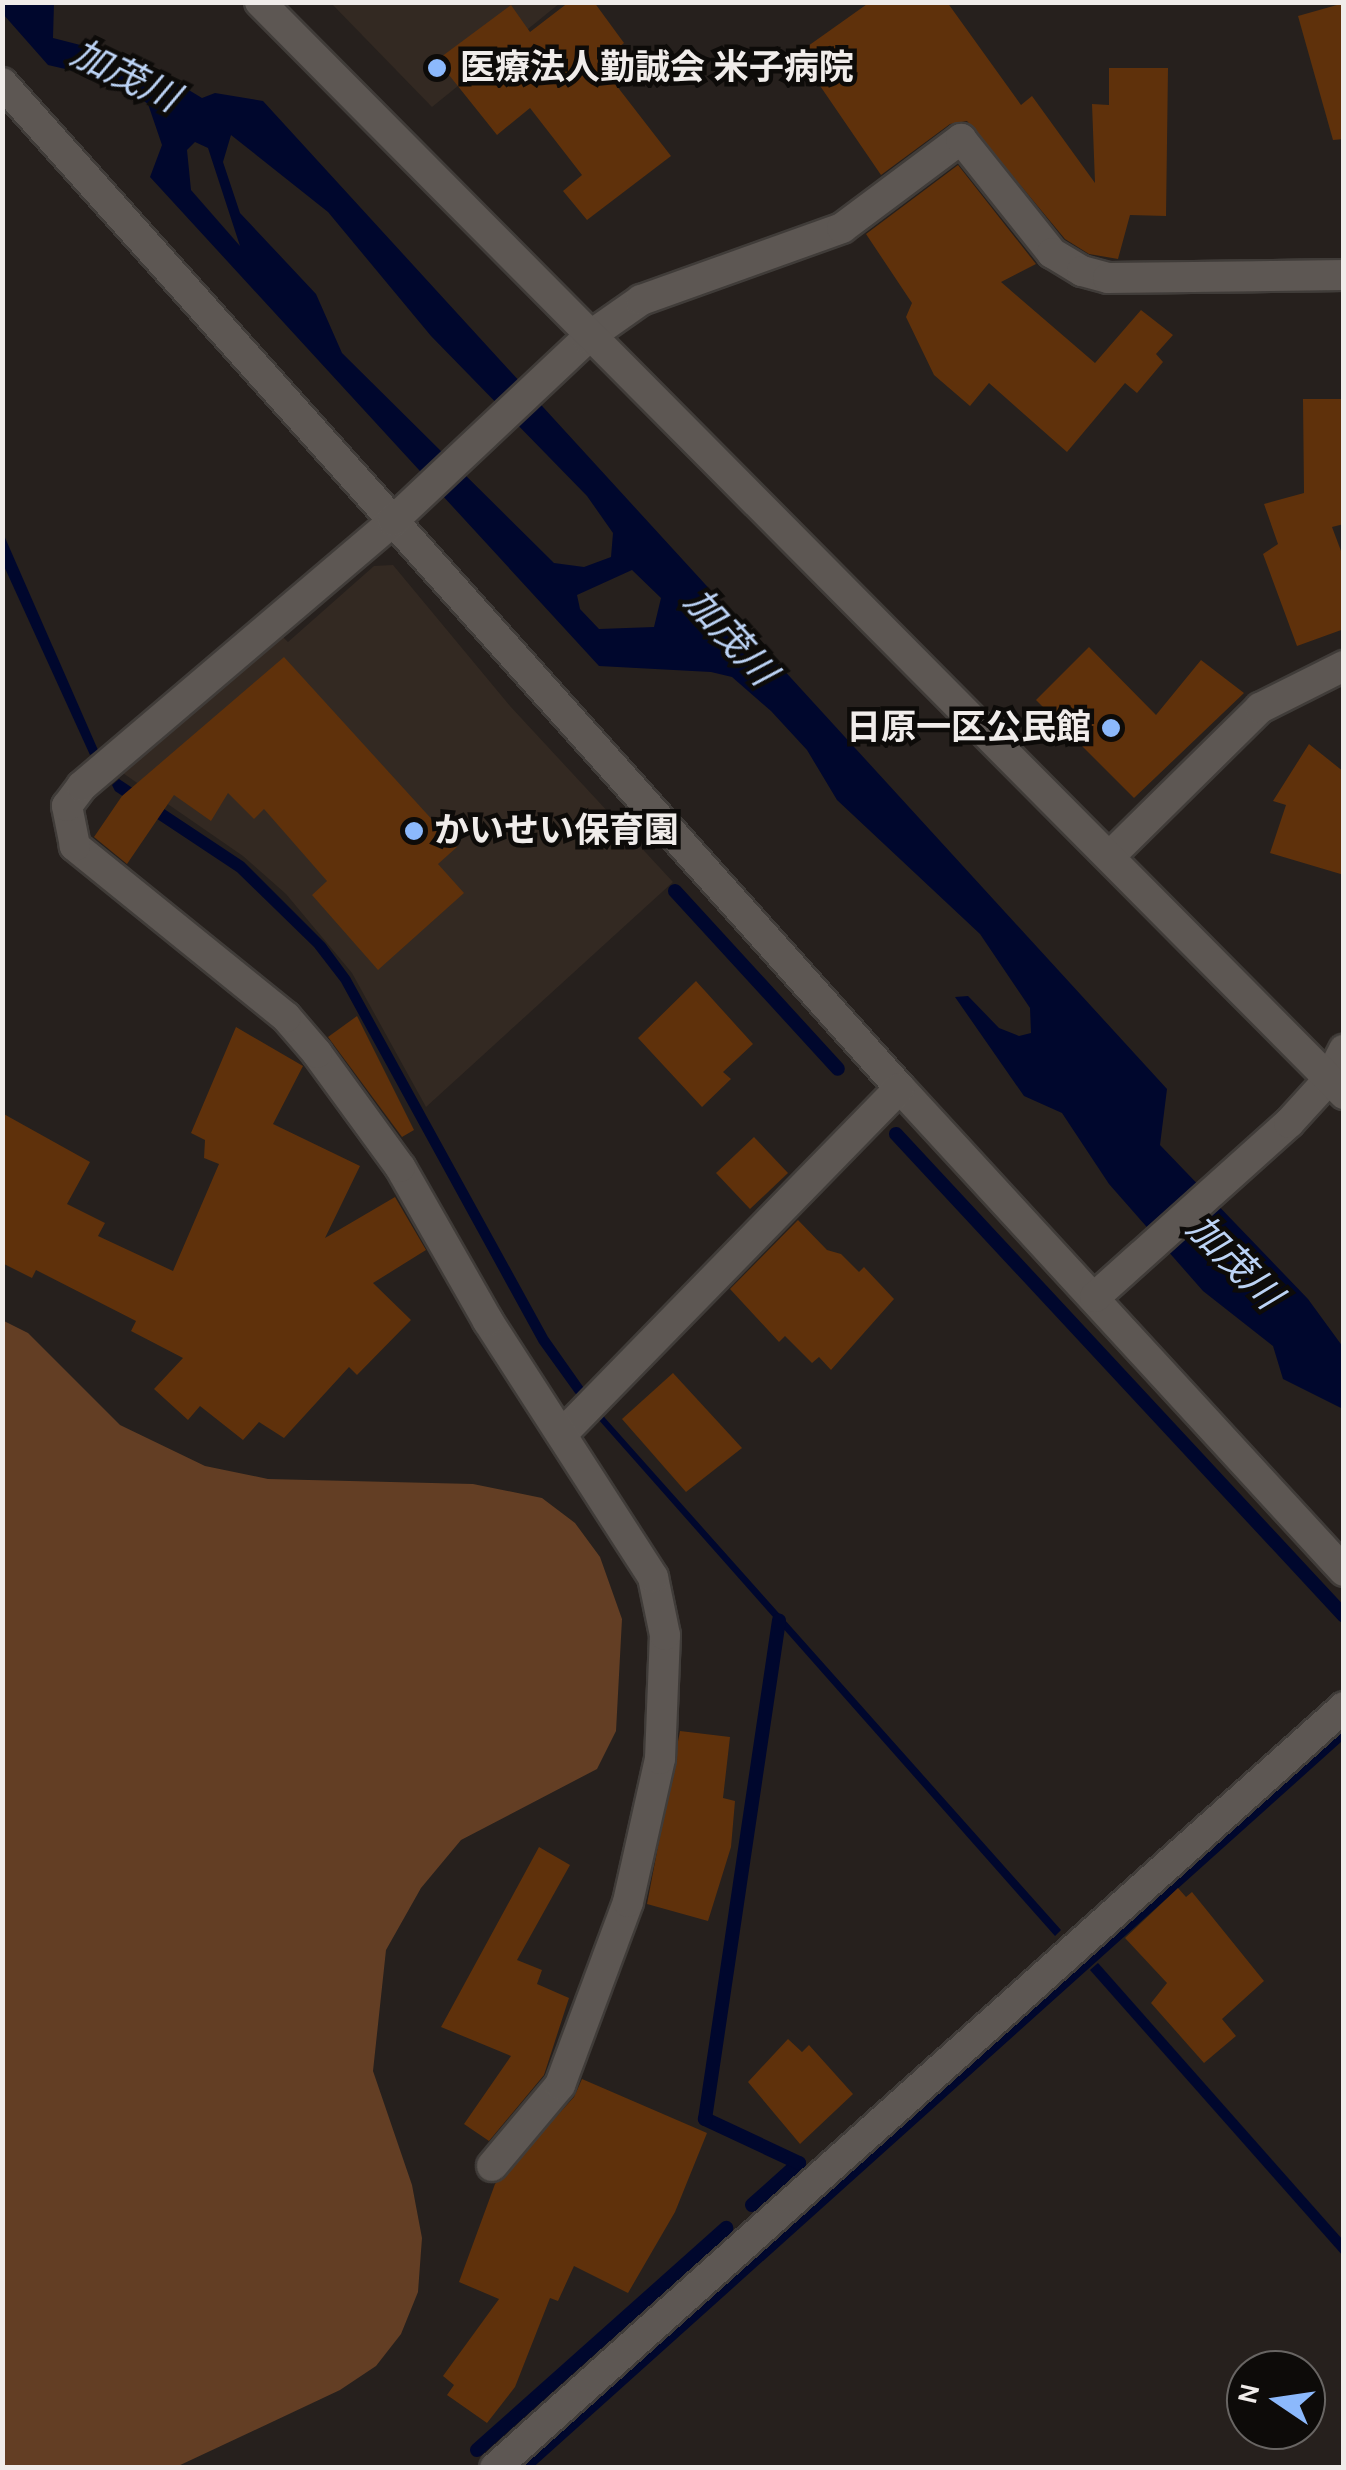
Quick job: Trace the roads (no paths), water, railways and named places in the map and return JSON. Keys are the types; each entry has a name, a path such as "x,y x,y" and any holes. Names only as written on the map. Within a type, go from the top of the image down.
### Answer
{"street":[{"path":"260,2 587,338 1110,856 1336,1086"},
{"path":"2,83 404,510 900,1088 1344,1571"},
{"path":"492,2166 560,2085 628,1902 660,1759 666,1635 653,1576 583,1412 488,1320 400,1167 318,1053 286,1017 74,846 67,824 67,806 82,786 404,510 587,338 640,300 842,228 961,139 1052,253 1082,271 1108,278 1344,275"},
{"path":"1110,856 1260,708 1344,666"},
{"path":"1095,1297 1288,1123 1336,1086 1344,1050"},
{"path":"583,1412 900,1088"},
{"path":"494,2468 1344,1707"}],"water":[{"name":"加茂川","path":"2,3 54,3 53,38 139,60 202,98 215,93 263,101 1167,1089 1160,1145 1308,1299 1343,1347 1343,1409 1283,1379 1273,1346 1203,1291 1109,1184 1062,1113 1024,1096 955,997 968,996 999,1028 1019,1036 1031,1033 1030,1008 980,934 837,800 807,750 771,711 732,677 711,672 599,666 150,177 162,145 148,104 117,81 48,65 3,14","holes":["231,135 328,212 431,336 587,496 613,533 611,557 584,567 554,563 342,353 316,294 240,213 223,162","195,142 208,148 240,246 191,190 187,150","632,570 661,598 654,627 599,629 580,609 577,595"]},
{"path":"3,533 98,750 90,755 3,564"},
{"path":"119,779 244,862 325,943 350,977 548,1337 605,1418 1061,1930 1055,1936 575,1393 539,1343 341,982 314,947 237,872 115,791 112,785"},
{"path":"1098,1963 1343,2240 1343,2256 1090,1970"}],"waterway":[{"path":"675,891 838,1069"},
{"path":"896,1134 1344,1616"},
{"path":"752,2205 799,2163 705,2119 779,1620"},
{"path":"522,2468 1344,1730"},
{"path":"477,2450 726,2228"}],"place":[{"name":"医療法人勤誠会 米子病院","path":"437,68"},
{"name":"日原一区公民館","path":"1111,728"},
{"name":"かいせい保育園","path":"414,831"}]}
